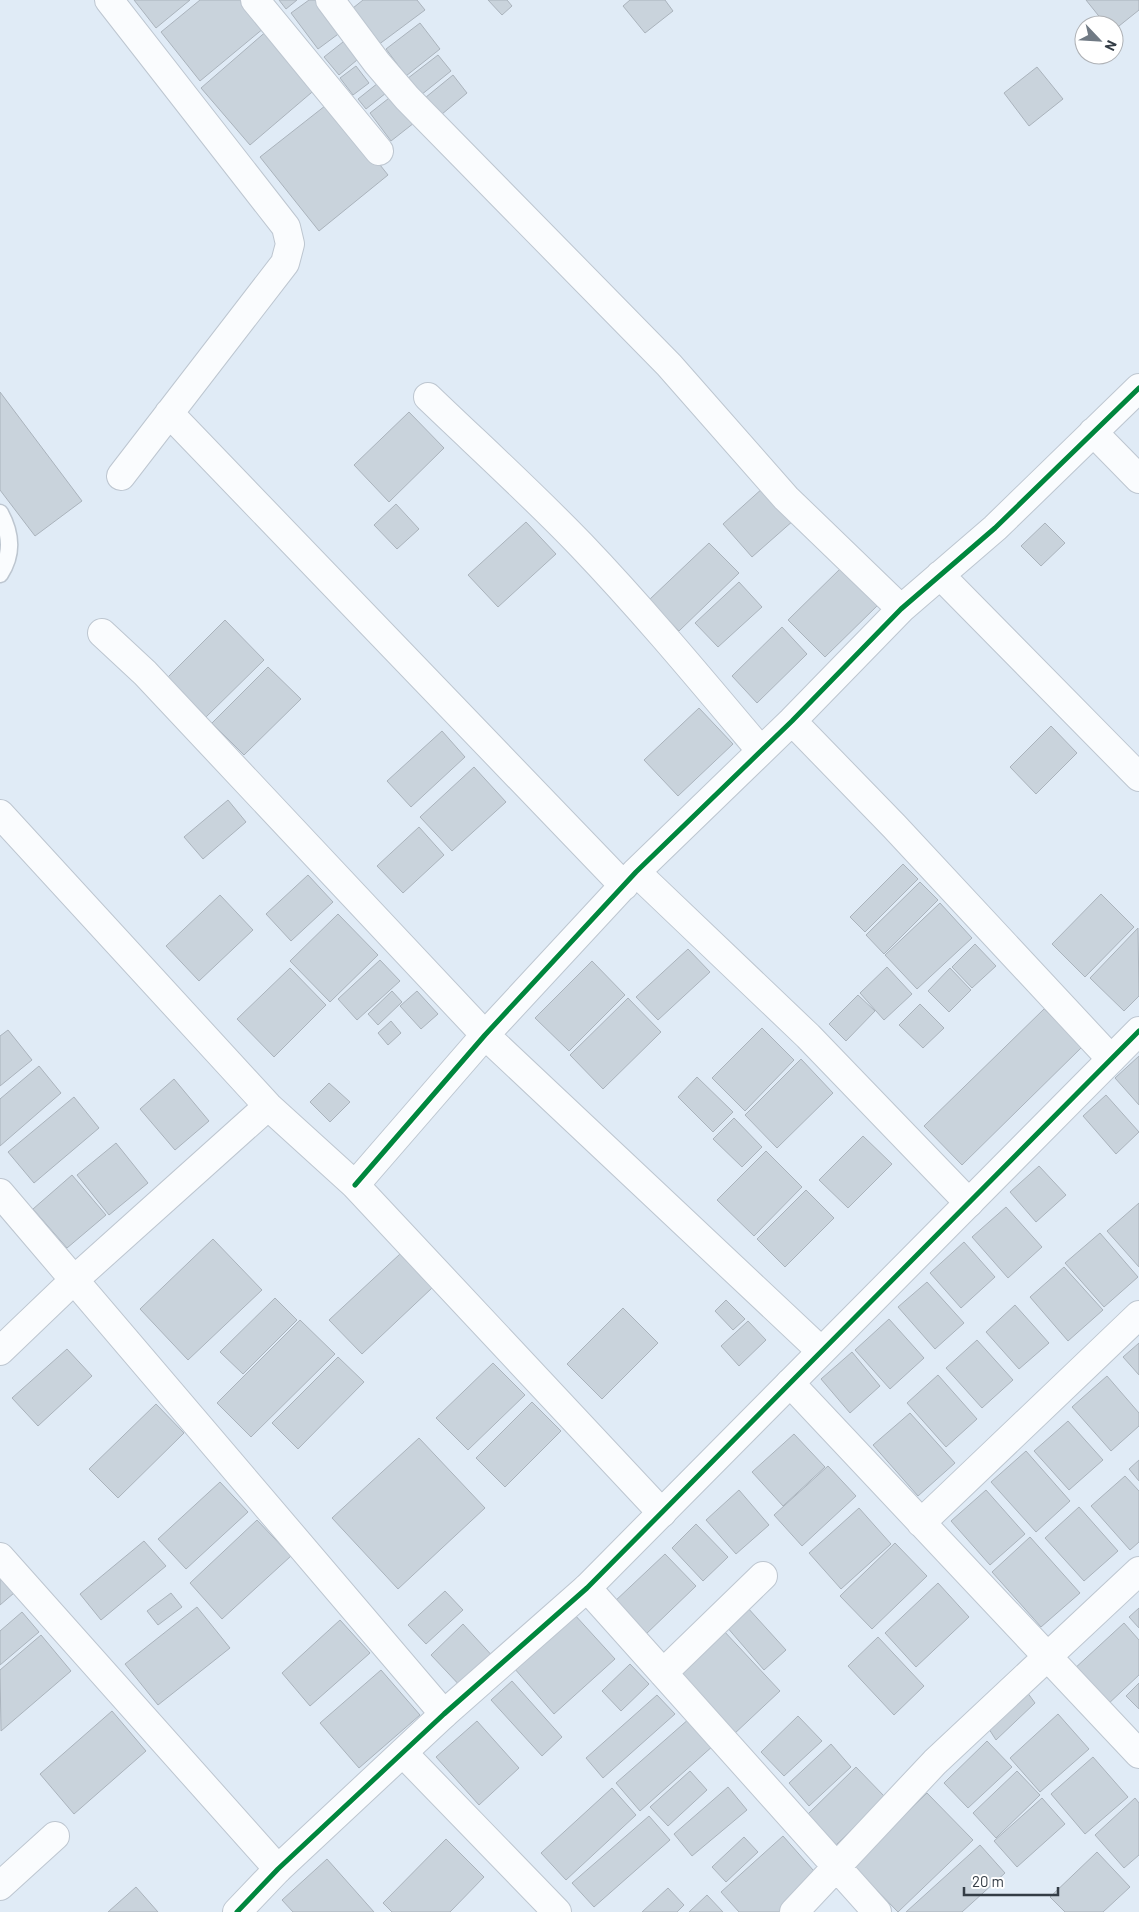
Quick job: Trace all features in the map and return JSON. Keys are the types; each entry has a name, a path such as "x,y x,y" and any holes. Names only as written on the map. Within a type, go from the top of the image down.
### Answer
{"street":[{"path":"110,0 286,227 290,244 285,263 121,476"},
{"path":"255,0 379,151"},
{"path":"330,0 377,63 407,98 669,365 786,498 900,609"},
{"path":"354,1185 486,1035 630,879 792,721 900,609 995,528 1139,388"},
{"path":"428,397 592,557 673,645 760,751"},
{"path":"169,413 630,879 808,1036 969,1202"},
{"path":"1093,432 1139,480"},
{"path":"940,575 1139,777"},
{"path":"102,633 145,673 486,1035 820,1350"},
{"path":"792,721 894,826 1111,1059"},
{"path":"0,814 268,1106 354,1185 662,1513"},
{"path":"237,1912 278,1869 444,1714 587,1588 790,1383 820,1350 1139,1031"},
{"path":"0,1351 73,1281 268,1106"},
{"path":"0,1193 73,1281 444,1714"},
{"path":"921,1523 1139,1315"},
{"path":"790,1383 1139,1754"},
{"path":"0,1557 278,1869"},
{"path":"794,1912 935,1762 1139,1571"},
{"path":"663,1673 763,1576"},
{"path":"587,1588 877,1912"},
{"path":"403,1753 557,1912"},
{"path":"0,1886 55,1836"}],"lane":[{"path":"0,513 9,529 10,548 0,574"}],"building":[{"path":"134,0 190,0 156,28"},
{"path":"200,0 251,0 270,23 200,81 161,32"},
{"path":"279,0 297,0 286,9"},
{"path":"309,0 319,0 341,32 318,49 291,13"},
{"path":"363,0 417,0 425,10 374,48 348,12"},
{"path":"488,0 507,0 512,6 502,15"},
{"path":"630,0 665,0 673,11 645,33 623,6"},
{"path":"1086,0 1139,0 1139,10 1124,22 1124,15 1098,15"},
{"path":"420,23 440,49 406,76 386,49"},
{"path":"269,29 318,87 250,145 201,88"},
{"path":"348,38 363,55 339,75 324,57"},
{"path":"438,55 451,71 416,99 403,82"},
{"path":"356,66 369,83 353,95 340,78"},
{"path":"1037,67 1063,99 1029,126 1004,93"},
{"path":"453,75 467,93 435,120 420,102"},
{"path":"383,79 391,89 366,109 358,99"},
{"path":"398,91 419,119 391,141 370,113"},
{"path":"330,102 388,175 319,231 260,157"},
{"path":"0,392 82,501 35,536 0,490"},
{"path":"409,412 444,448 389,502 354,465"},
{"path":"764,487 794,520 752,557 723,524"},
{"path":"396,504 419,529 397,549 374,525"},
{"path":"526,522 556,554 498,607 468,575"},
{"path":"1045,523 1065,543 1041,566 1021,546"},
{"path":"709,543 739,573 679,631 649,600"},
{"path":"842,567 879,604 825,657 788,620"},
{"path":"739,582 762,607 718,647 695,623"},
{"path":"225,620 264,660 206,717 168,677"},
{"path":"782,627 807,654 757,703 732,676"},
{"path":"268,667 301,699 244,755 212,723"},
{"path":"699,708 733,744 678,796 644,760"},
{"path":"1051,726 1077,753 1036,794 1010,767"},
{"path":"442,731 465,757 411,807 387,781"},
{"path":"474,767 506,802 452,851 420,817"},
{"path":"228,800 246,822 203,859 184,837"},
{"path":"419,827 444,855 403,893 377,866"},
{"path":"903,864 918,879 865,932 850,917"},
{"path":"308,875 333,902 291,941 266,914"},
{"path":"920,882 938,900 884,954 866,935"},
{"path":"1101,894 1134,927 1085,977 1052,944"},
{"path":"220,895 253,930 199,981 166,946"},
{"path":"940,903 972,938 917,989 885,955"},
{"path":"338,914 378,955 330,1002 290,961"},
{"path":"1138,928 1139,996 1124,1011 1090,978"},
{"path":"975,944 996,966 972,988 952,967"},
{"path":"688,949 710,972 658,1020 636,997"},
{"path":"380,960 400,981 357,1020 338,999"},
{"path":"592,961 625,995 569,1051 535,1018"},
{"path":"887,967 912,994 884,1020 860,993"},
{"path":"290,968 326,1005 274,1057 237,1019"},
{"path":"950,968 971,990 949,1012 928,991"},
{"path":"392,991 402,1002 378,1025 368,1014"},
{"path":"417,991 438,1014 421,1029 400,1006"},
{"path":"858,995 875,1011 846,1041 829,1024"},
{"path":"628,998 661,1032 603,1089 570,1055"},
{"path":"920,1004 944,1028 923,1048 899,1025"},
{"path":"1044,1009 1082,1047 962,1165 924,1126"},
{"path":"391,1021 401,1033 388,1045 378,1033"},
{"path":"762,1028 794,1060 745,1111 712,1078"},
{"path":"8,1030 32,1060 0,1086 0,1036"},
{"path":"1139,1056 1139,1105 1115,1078"},
{"path":"801,1059 833,1093 777,1148 745,1115"},
{"path":"39,1066 61,1093 0,1146 0,1099"},
{"path":"697,1077 733,1112 713,1132 678,1097"},
{"path":"174,1079 209,1121 175,1150 140,1109"},
{"path":"329,1083 350,1102 330,1122 310,1102"},
{"path":"1106,1095 1139,1132 1116,1154 1083,1116"},
{"path":"74,1097 99,1128 34,1183 8,1152"},
{"path":"734,1118 762,1147 742,1167 713,1139"},
{"path":"863,1136 892,1164 848,1208 819,1180"},
{"path":"116,1143 148,1183 109,1215 77,1175"},
{"path":"766,1151 802,1187 754,1236 717,1200"},
{"path":"1039,1166 1066,1195 1036,1222 1010,1192"},
{"path":"72,1175 106,1215 67,1248 33,1209"},
{"path":"806,1190 834,1218 785,1267 757,1239"},
{"path":"1139,1203 1139,1267 1107,1231"},
{"path":"1006,1207 1042,1247 1008,1278 972,1237"},
{"path":"1100,1233 1138,1277 1104,1307 1065,1263"},
{"path":"213,1239 262,1290 188,1360 140,1309"},
{"path":"964,1242 995,1277 961,1308 930,1273"},
{"path":"400,1254 432,1288 362,1354 329,1320"},
{"path":"1064,1267 1103,1310 1068,1341 1030,1297"},
{"path":"927,1282 964,1323 935,1349 898,1307"},
{"path":"275,1298 297,1320 243,1374 220,1352"},
{"path":"726,1300 745,1319 733,1330 715,1311"},
{"path":"1015,1305 1049,1343 1019,1369 986,1332"},
{"path":"623,1308 658,1343 602,1399 567,1364"},
{"path":"889,1319 924,1358 890,1389 855,1350"},
{"path":"300,1320 335,1354 251,1437 217,1403"},
{"path":"748,1321 766,1340 739,1366 721,1346"},
{"path":"977,1340 1013,1380 982,1408 946,1368"},
{"path":"1139,1343 1139,1375 1123,1357"},
{"path":"67,1349 92,1376 38,1426 12,1398"},
{"path":"852,1352 880,1386 850,1413 821,1379"},
{"path":"338,1357 364,1382 298,1449 272,1423"},
{"path":"493,1363 525,1395 468,1450 436,1418"},
{"path":"938,1375 977,1419 946,1447 907,1403"},
{"path":"1107,1376 1139,1413 1139,1426 1111,1451 1072,1407"},
{"path":"532,1402 561,1431 505,1487 476,1458"},
{"path":"156,1404 184,1433 118,1498 89,1469"},
{"path":"910,1413 955,1463 918,1496 873,1445"},
{"path":"1068,1421 1103,1460 1069,1490 1034,1451"},
{"path":"794,1434 825,1467 783,1506 752,1472"},
{"path":"419,1438 485,1508 398,1589 332,1518"},
{"path":"1026,1451 1070,1501 1036,1532 991,1482"},
{"path":"1139,1460 1139,1481 1129,1469"},
{"path":"828,1466 856,1496 802,1546 774,1515"},
{"path":"1125,1476 1139,1491 1139,1542 1130,1550 1091,1506"},
{"path":"220,1482 248,1512 186,1569 158,1539"},
{"path":"739,1490 769,1525 736,1554 706,1520"},
{"path":"986,1490 1025,1534 990,1565 951,1521"},
{"path":"1079,1507 1118,1551 1084,1581 1045,1538"},
{"path":"859,1508 891,1544 841,1589 809,1553"},
{"path":"257,1520 291,1556 222,1619 190,1583"},
{"path":"696,1524 728,1557 703,1581 672,1548"},
{"path":"1030,1537 1080,1593 1041,1627 992,1572"},
{"path":"144,1541 166,1566 101,1620 80,1594"},
{"path":"895,1543 927,1576 872,1629 840,1596"},
{"path":"665,1554 696,1586 644,1636 613,1603"},
{"path":"0,1577 14,1593 0,1605"},
{"path":"938,1583 969,1617 916,1667 885,1633"},
{"path":"445,1591 463,1610 426,1644 408,1625"},
{"path":"171,1593 182,1607 158,1625 147,1611"},
{"path":"197,1607 230,1648 158,1705 125,1664"},
{"path":"747,1607 786,1650 764,1670 726,1626"},
{"path":"1139,1608 1139,1628 1129,1617"},
{"path":"22,1612 39,1632 0,1665 0,1631"},
{"path":"574,1614 615,1659 554,1714 514,1668"},
{"path":"340,1620 370,1653 310,1706 282,1673"},
{"path":"1124,1623 1139,1640 1139,1675 1106,1706 1073,1670"},
{"path":"463,1624 496,1660 464,1690 431,1655"},
{"path":"723,1630 780,1691 733,1735 676,1674"},
{"path":"41,1635 71,1671 1,1731 0,1670"},
{"path":"878,1637 924,1686 894,1715 848,1666"},
{"path":"630,1664 649,1684 621,1711 602,1691"},
{"path":"381,1670 420,1715 359,1768 320,1723"},
{"path":"512,1681 562,1737 542,1756 491,1700"},
{"path":"1139,1683 1139,1709 1126,1696"},
{"path":"1027,1692 1035,1703 996,1740 987,1726"},
{"path":"657,1695 675,1714 603,1778 586,1758"},
{"path":"112,1711 146,1751 74,1814 40,1774"},
{"path":"1058,1714 1089,1749 1040,1792 1010,1758"},
{"path":"798,1716 822,1741 784,1776 761,1752"},
{"path":"690,1718 714,1745 640,1811 616,1783"},
{"path":"477,1721 519,1768 479,1805 436,1757"},
{"path":"987,1741 1012,1767 968,1808 944,1783"},
{"path":"831,1744 851,1767 809,1806 789,1783"},
{"path":"1093,1757 1128,1797 1085,1834 1051,1794"},
{"path":"856,1767 885,1797 836,1845 807,1815"},
{"path":"690,1771 707,1790 668,1826 650,1807"},
{"path":"1017,1771 1040,1795 996,1838 973,1813"},
{"path":"728,1787 747,1810 692,1856 674,1834"},
{"path":"612,1788 636,1815 566,1880 541,1853"},
{"path":"927,1793 973,1840 898,1912 853,1866"},
{"path":"1042,1798 1065,1824 1017,1867 994,1841"},
{"path":"1135,1798 1139,1803 1139,1855 1124,1868 1095,1835"},
{"path":"649,1816 670,1840 594,1907 572,1883"},
{"path":"783,1836 821,1879 785,1912 739,1912 721,1892"},
{"path":"744,1837 758,1852 726,1882 712,1867"},
{"path":"446,1839 484,1877 450,1912 392,1912 383,1903"},
{"path":"980,1845 1005,1873 962,1912 906,1912"},
{"path":"1097,1852 1130,1887 1103,1912 1065,1912 1050,1897"},
{"path":"327,1859 374,1912 293,1912 282,1900"},
{"path":"136,1887 158,1912 108,1912"},
{"path":"668,1888 684,1905 677,1912 642,1912"},
{"path":"707,1895 723,1912 689,1912"}],"cycle path":[{"path":"355,1185 485,1035 636,872 792,721 901,609 995,528 1139,388"},
{"path":"237,1912 278,1869 444,1714 587,1588 1139,1031"}]}
